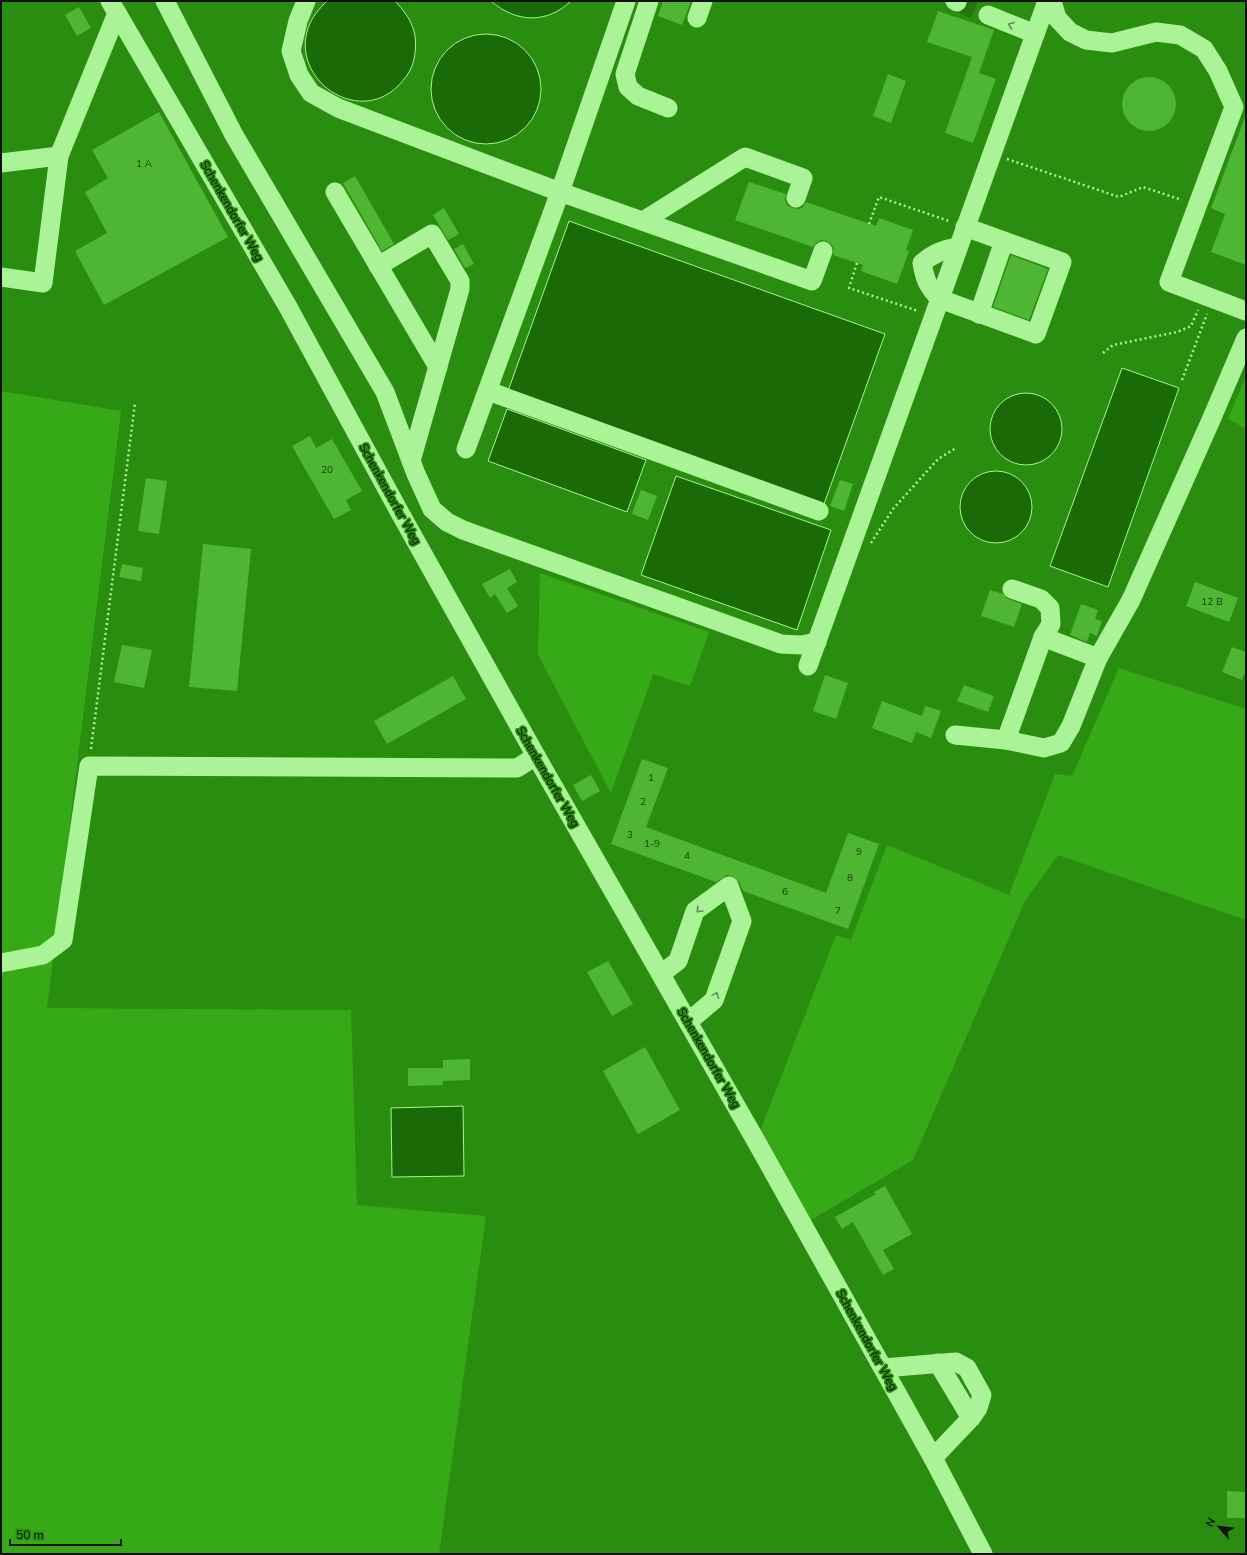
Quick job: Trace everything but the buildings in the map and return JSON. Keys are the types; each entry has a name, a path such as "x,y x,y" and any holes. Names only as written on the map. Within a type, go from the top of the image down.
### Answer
{"street":[{"path":"165,1 234,135 385,392 411,461 432,509 447,522 463,530 781,644 801,645 817,642"},
{"path":"306,1 298,21 291,51 299,75 311,93 338,108 560,192 812,281 823,251"},
{"path":"466,449 560,192 626,1"},
{"path":"649,1 626,74 628,87 638,96 668,108"},
{"path":"808,666 1046,1"},
{"path":"1052,1 1057,18 1070,32 1086,40 1112,43 1156,32 1180,35 1204,49 1218,71 1240,109 1198,206 1170,282 1246,311"},
{"path":"1,277 43,283 59,156 113,7"},
{"name":"Schenkendorfer Weg","path":"113,7 288,307 396,506 536,756 661,974 883,1368 933,1458 983,1554"},
{"path":"988,15 1035,34"},
{"path":"1,163 59,156"},
{"path":"643,221 745,157 803,178 796,198"},
{"path":"335,192 438,367"},
{"path":"937,308 979,314 1036,334 1062,262 965,227"},
{"path":"378,266 432,234 460,281 460,289 411,461"},
{"path":"979,314 1004,241"},
{"path":"937,308 931,289 924,278 922,263 932,255 945,249 958,247"},
{"path":"955,735 1006,740 1044,748 1061,743 1071,726 1098,658 1131,600 1246,338"},
{"path":"488,391 819,511"},
{"path":"1006,740 1043,638 1051,624 1050,608 1041,599 1012,588"},
{"path":"1043,638 1098,658"},
{"path":"1,963 43,955 63,940 89,766 517,768 536,756"},
{"path":"661,974 678,961 695,911 729,886 742,921 714,1000 688,1022"},
{"path":"883,1368 938,1363 970,1418 933,1458"}],"path":[{"path":"992,154 1119,198 1143,187 1198,206"},
{"path":"869,224 879,197 965,227"},
{"path":"857,263 848,288 937,308"},
{"path":"1103,353 1113,345 1176,332 1190,326 1208,297"},
{"path":"1182,380 1208,297"},
{"path":"89,766 135,403"},
{"path":"867,549 893,509 938,459 956,448"}],"shaded area":[{"path":"327,1 395,1 410,21 415,34 416,42 413,63 410,71 397,87 381,98 364,101 347,99 331,91 318,80 309,64 305,47 308,28 316,13"},
{"path":"491,1 571,1 562,9 552,14 531,18 511,14"},
{"path":"486,34 507,38 517,43 525,50 532,58 537,68 541,89 537,110 532,120 525,128 517,135 507,140 486,144 465,140 455,135 447,128 440,120 435,110 431,89 435,68 440,58 447,50 455,43 465,38"},
{"path":"569,221 885,334 824,504 508,391"},
{"path":"1122,368 1179,388 1108,587 1050,566"},
{"path":"1246,376 1246,429 1228,419"},
{"path":"1,391 121,411 47,1008 351,1010 357,1205 486,1216 439,1554 1,1554"},
{"path":"1026,393 1046,399 1056,409 1062,429 1056,449 1046,459 1026,465 1006,459 996,449 990,429 996,409 1006,399"},
{"path":"507,409 646,460 627,512 488,461"},
{"path":"996,471 1016,477 1026,487 1032,507 1026,527 1016,537 996,543 976,537 966,527 960,507 966,487 976,477"},
{"path":"676,476 831,530 797,630 641,575"},
{"path":"540,573 709,632 690,686 653,674 611,793 538,655"},
{"path":"1119,668 1246,709 1246,920 1058,855 1025,901 913,1160 809,1221 759,1134 836,935 851,940 887,845 1009,895 1055,774 1072,776"},
{"path":"463,1106 464,1176 392,1177 391,1108"}],"tunnel":[{"path":"957,2 988,15"}]}
